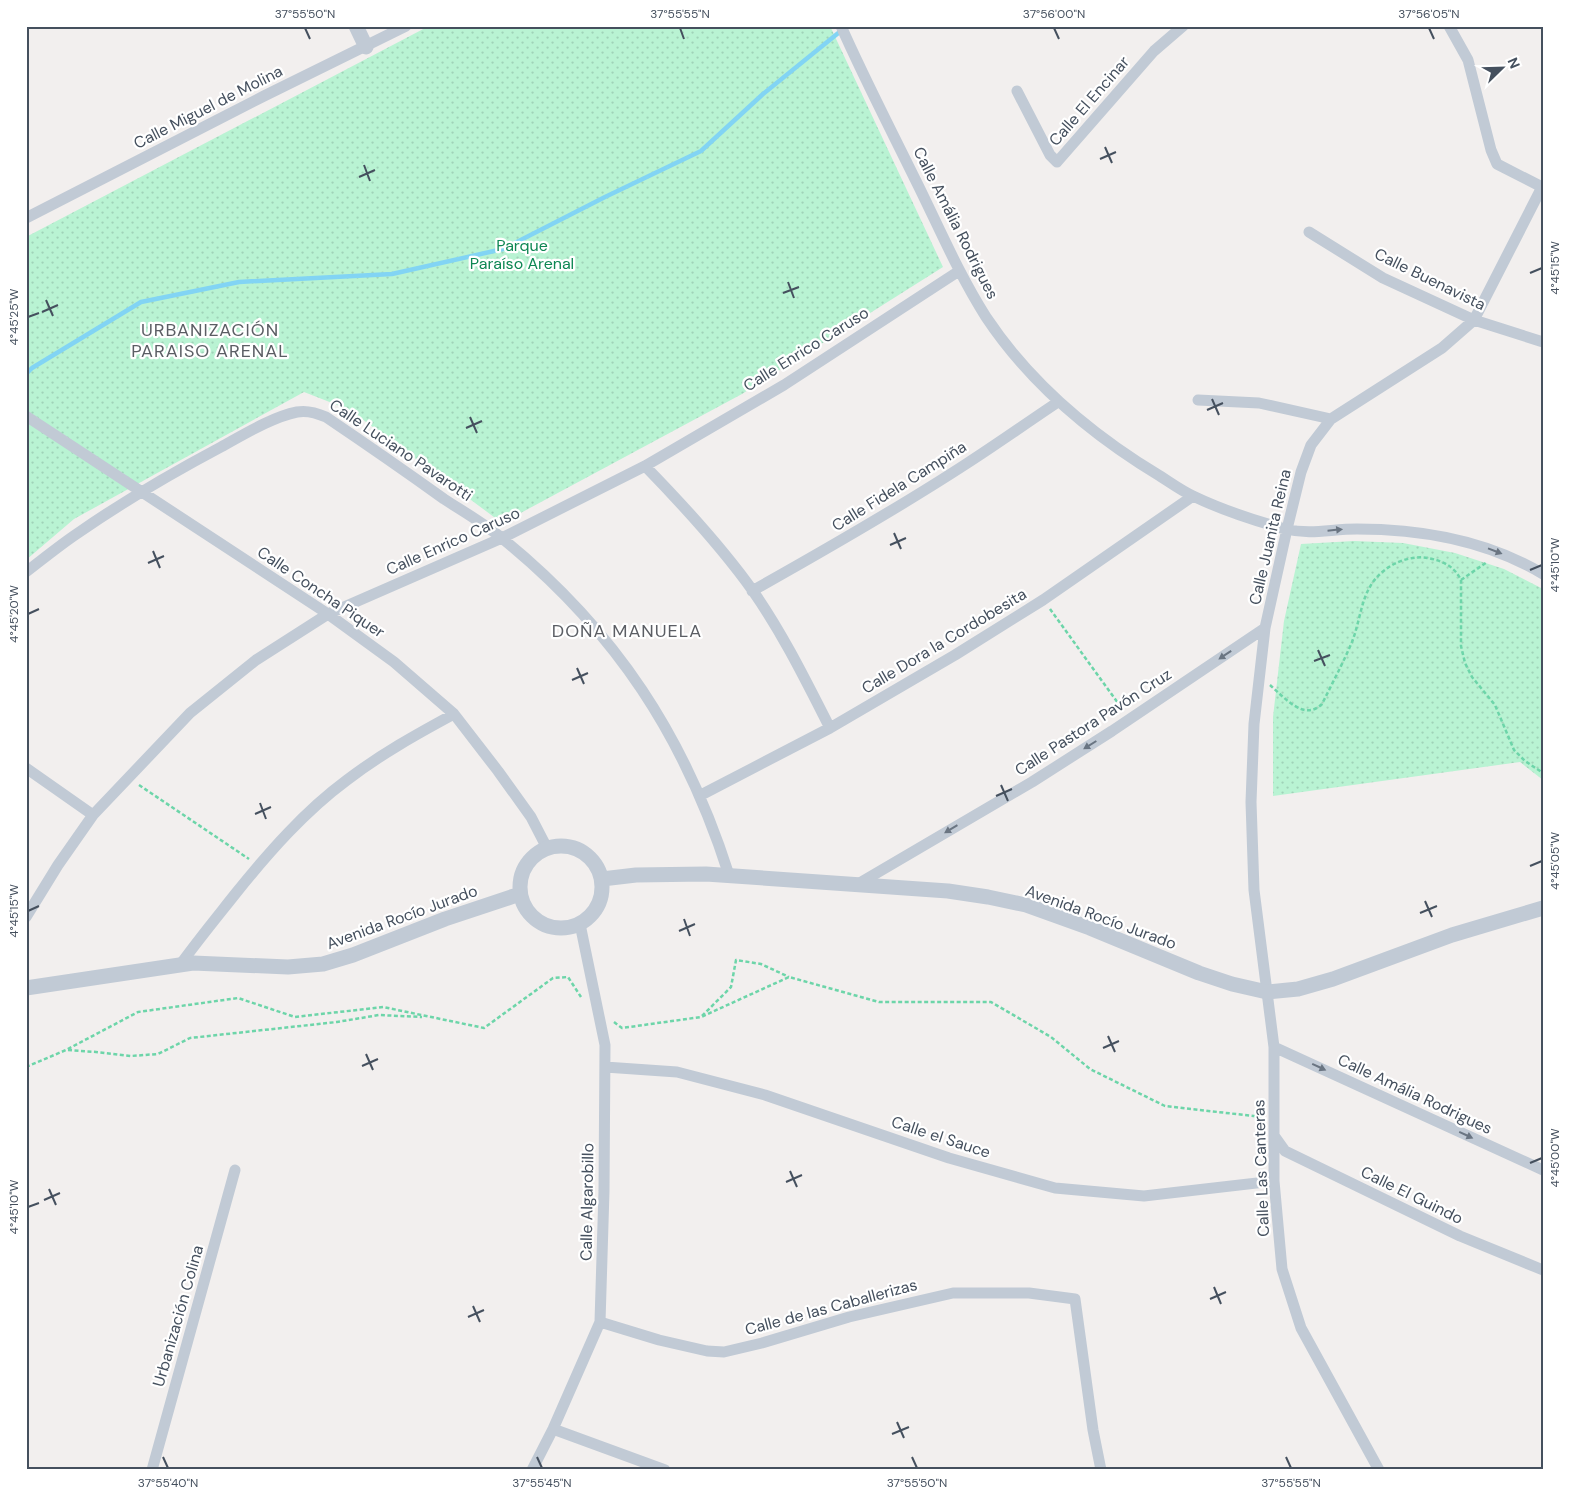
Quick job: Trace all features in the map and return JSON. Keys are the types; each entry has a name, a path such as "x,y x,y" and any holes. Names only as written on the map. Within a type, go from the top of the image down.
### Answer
{"street":[{"path":"356,26 366,47"},
{"name":"Calle Miguel de Molina","path":"26,218 406,26"},
{"name":"Calle Amália Rodrigues","path":"841,26 855,59 959,270 987,318 1021,362 1058,402 1100,436 1145,467 1194,496 1238,514 1287,529 1309,533 1348,529 1390,529 1454,538 1500,553 1543,574"},
{"name":"Calle El Encinar","path":"1017,90 1050,155 1057,162 1154,51 1183,26"},
{"name":"Calle Juanita Reina","path":"1267,992 1254,890 1251,802 1254,724 1265,628 1301,472 1311,445 1331,419 1442,348 1474,320 1542,187 1497,164 1491,150 1468,60 1449,26"},
{"name":"Calle Buenavista","path":"1310,232 1383,278 1474,320 1543,342"},
{"name":"Calle Enrico Caruso","path":"26,917 58,865 93,815 190,713 256,660 328,614 502,538 646,466 784,384 959,270"},
{"path":"1198,400 1259,403 1331,419"},
{"name":"Calle Fidela Campiña","path":"752,591 838,543 921,492 1058,402"},
{"name":"Calle Luciano Pavarotti","path":"26,572 76,534 141,492 259,427 297,412 307,411 326,417 502,538 552,581 597,628 637,680 672,736 701,795 729,875"},
{"name":"Calle Concha Piquer","path":"27,416 328,614 394,662 454,714 531,817 547,848"},
{"path":"646,466 702,526 752,591 780,634 830,728"},
{"name":"Calle Dora la Cordobesita","path":"701,795 830,728 947,660 1043,600 1194,496"},
{"name":"Calle Pastora Pavón Cruz","path":"858,884 1032,782 1129,720 1265,628"},
{"path":"180,965 199,938 258,866 298,822 346,780 398,744 454,714"},
{"path":"26,768 93,815"},
{"path":"561,846 575,848 587,855 597,866 602,879 601,897 594,913 580,924 566,928 551,927 538,921 528,911 520,894 520,882 525,868 534,856 547,848 561,846"},
{"name":"Avenida Rocío Jurado","path":"602,879 636,875 706,874 948,891 1026,905 1090,928 1199,973 1232,984 1267,992 1298,989 1333,979 1452,934 1543,908"},
{"name":"Avenida Rocío Jurado","path":"26,988 180,965 205,963 288,966 323,964 353,955 445,919 520,894"},
{"name":"Calle Algarobillo","path":"532,1470 553,1429 600,1322 604,1190 605,1045 580,924"},
{"name":"Calle Las Canteras","path":"1267,992 1274,1047 1274,1181 1282,1269 1301,1328 1379,1470"},
{"name":"Calle Amália Rodrigues","path":"1274,1047 1543,1170"},
{"name":"Calle el Sauce","path":"605,1067 677,1072 765,1096 949,1158 1056,1188 1144,1196 1274,1181"},
{"name":"Calle El Guindo","path":"1275,1136 1284,1151 1460,1236 1543,1270"},
{"name":"Urbanización Colina","path":"152,1470 235,1170"},
{"name":"Calle de las Caballerizas","path":"600,1322 659,1340 707,1351 724,1352 762,1343 849,1317 953,1293 1029,1293 1075,1299 1093,1430 1101,1470"},
{"path":"553,1429 665,1470"}],"path":[{"path":"1461,580 1500,553"},
{"path":"1260,676 1302,710 1309,712 1317,709 1322,704 1352,642 1367,592 1373,581 1382,571 1397,562 1410,558 1425,557 1450,565 1458,573 1461,580 1461,646 1465,662 1472,677 1495,705 1514,750 1525,761 1543,773"},
{"path":"1043,600 1129,720"},
{"path":"127,778 258,866"},
{"path":"701,1017 731,987 736,960 761,964 789,977 879,1002 990,1002 1052,1037 1090,1068 1165,1106 1262,1117 1275,1136"},
{"path":"26,1067 66,1050 138,1012 238,998 295,1017 383,1007 484,1028 553,978 568,977 587,1006 598,1010 622,1028 701,1017 789,977"},
{"path":"66,1050 131,1056 158,1054 190,1038 337,1022 379,1015 431,1017"}],"green space":[{"name":"Parque Paraíso Arenal","path":"429,26 830,26 943,267 742,394 502,523 350,410 304,392 74,519 26,560 26,237"},
{"path":"1354,541 1403,543 1455,553 1504,569 1543,589 1543,780 1520,762 1273,796 1273,717 1284,621 1301,544"}],"waterway":[{"path":"26,374 32,368 141,302 239,282 392,274 503,249 701,151 763,94 842,30"}],"district":[{"name":"URBANIZACIÓN PARAISO ARENAL","path":"210,340"},
{"name":"DOÑA MANUELA","path":"627,631"}]}
